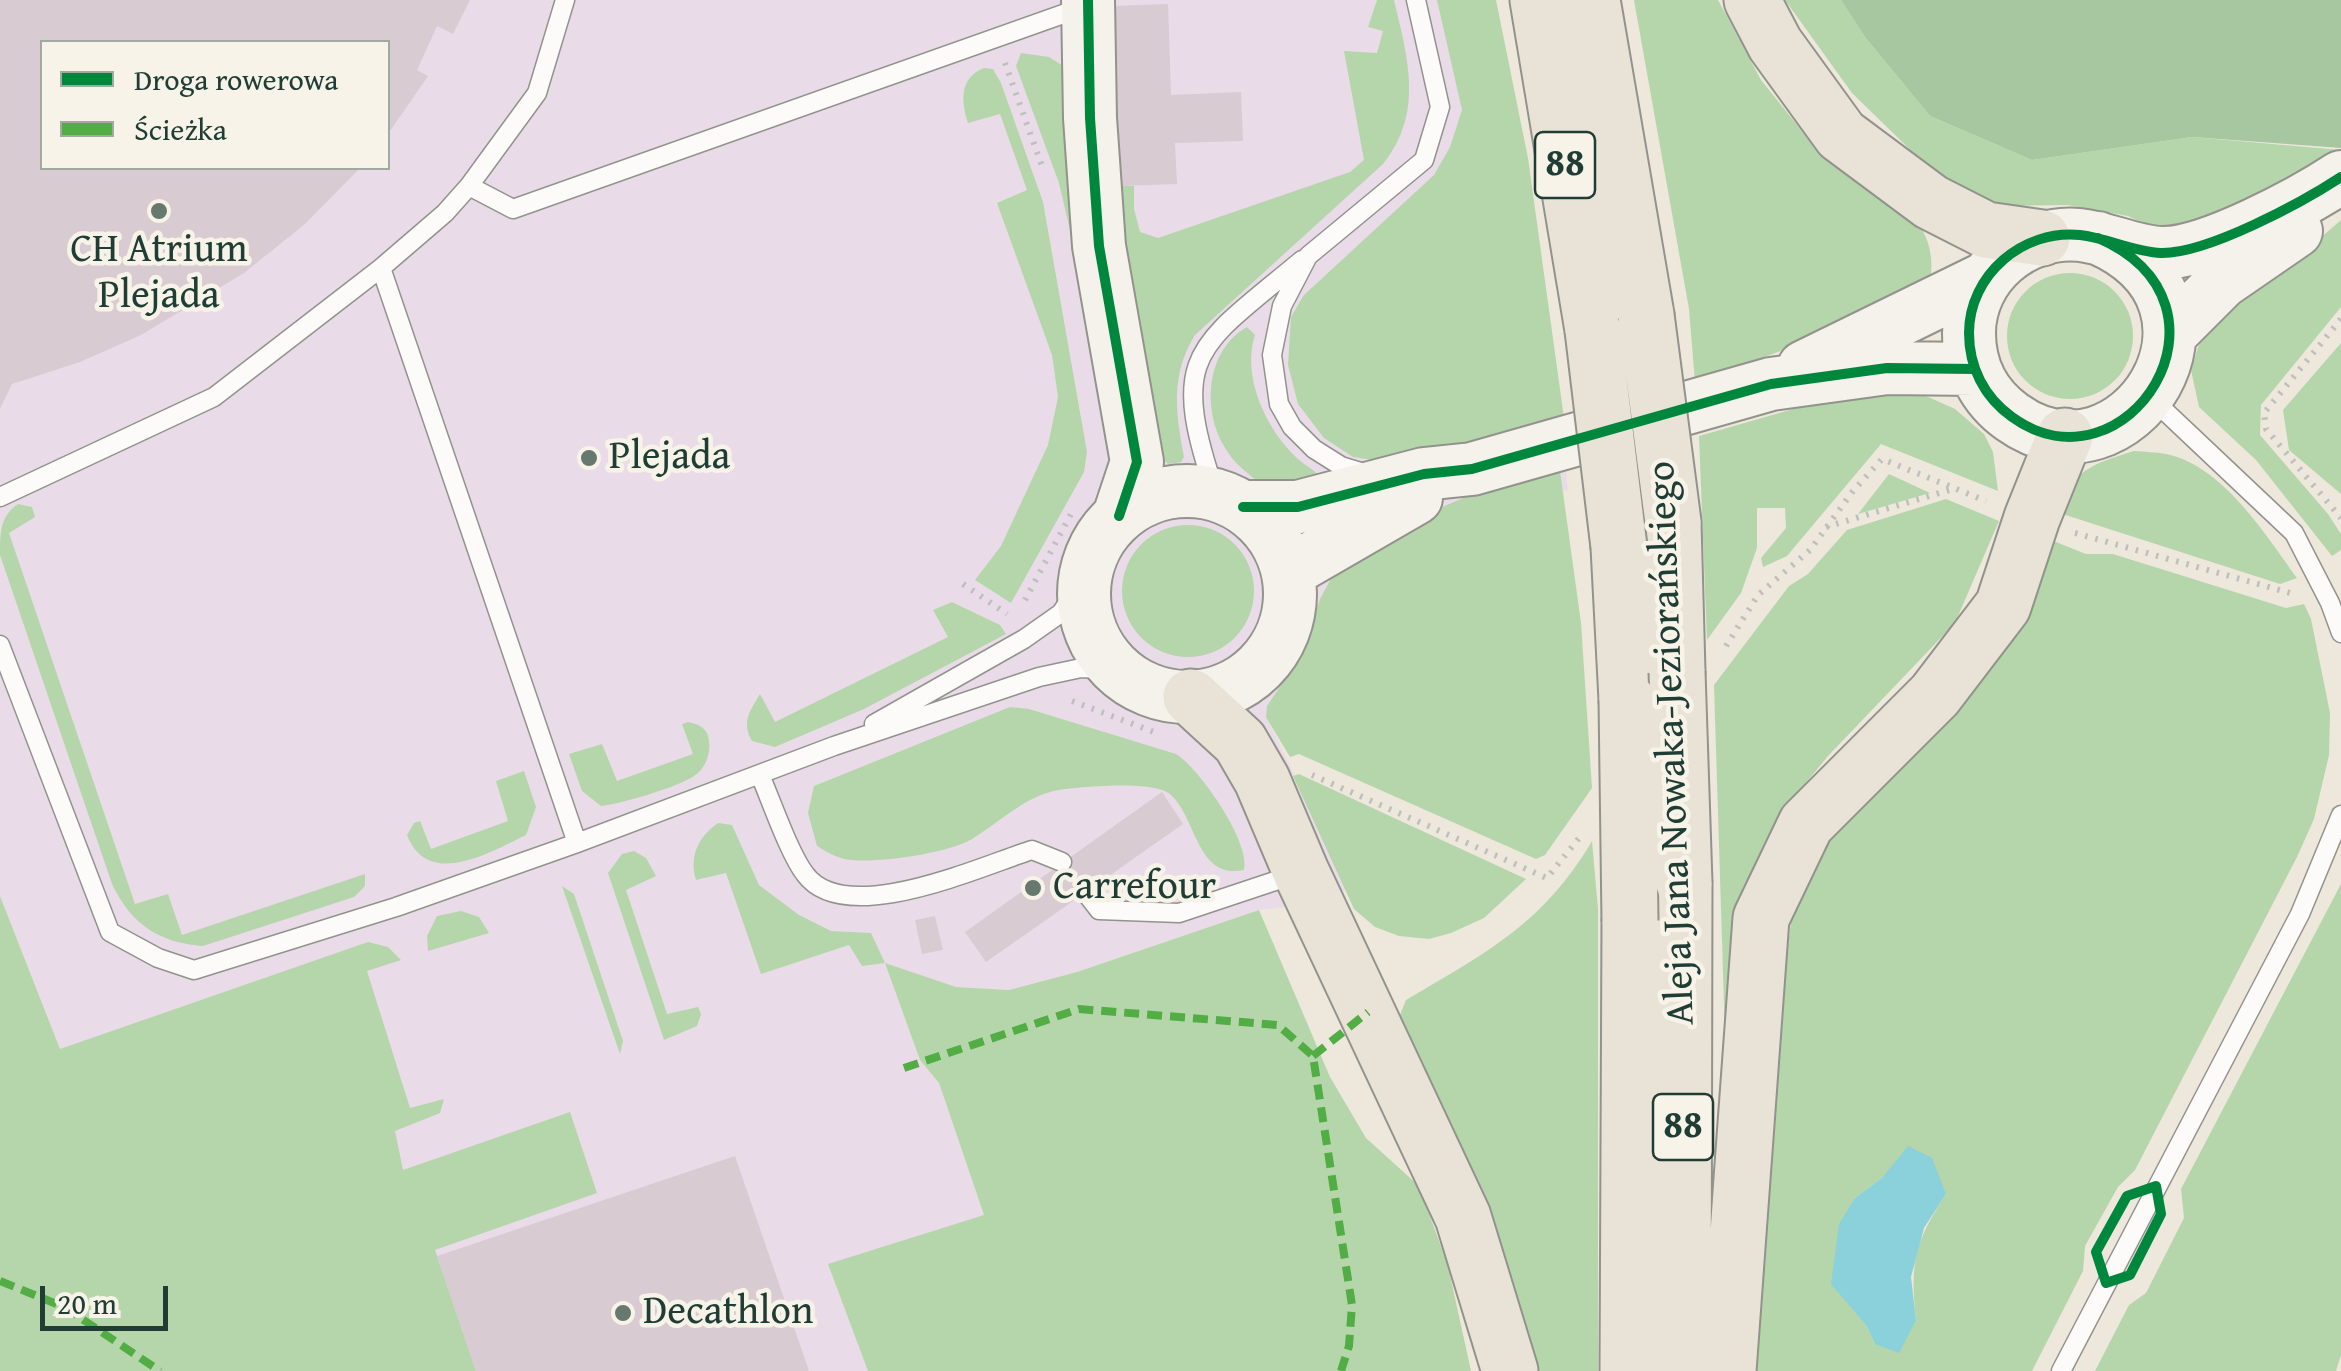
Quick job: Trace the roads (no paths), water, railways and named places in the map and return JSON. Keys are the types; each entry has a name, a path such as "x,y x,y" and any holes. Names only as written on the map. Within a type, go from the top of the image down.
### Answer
{"main road":[{"name":"Aleja Jana Nowaka-Jeziorańskiego","path":"1538,0 1593,330 1619,548 1627,700 1630,921 1628,1371"},
{"name":"Aleja Jana Nowaka-Jeziorańskiego","path":"1592,0 1646,315 1673,522 1684,882 1683,1371"},
{"path":"1752,0 1775,44 1840,135 1931,202 1986,230 2042,238"},
{"path":"1728,1371 1760,918 1806,824 1935,694 2003,606 2065,436"},
{"path":"1190,696 1240,742 1262,780 1301,872 1463,1217 1510,1371"}],"street":[{"path":"1088,2 1090,118 1099,246 1137,462 1119,516"},
{"path":"2098,238 2136,259 2150,275 2161,293 2170,334 2161,378 2149,396 2126,418 2097,432 2065,436 2031,427 2000,408 1974,369 1969,322 1986,278 2002,260 2021,246 2062,234 2098,238 2162,253 2218,240 2312,196 2341,177"},
{"path":"2170,334 2222,282 2341,195"},
{"path":"1772,384 1986,278"},
{"path":"1230,501 1263,525 1279,546 1288,572 1290,598 1286,623 1276,646 1260,666 1239,682 1216,693 1190,696 1151,690 1117,670 1101,651 1084,603 1085,578 1102,534 1119,516 1164,492 1190,490 1230,501 1298,507 1772,384 1887,368 1974,369"},
{"path":"1288,572 1448,471"}],"lane":[{"path":"0,497 214,397 445,214 538,93 564,0"},
{"path":"1230,501 1198,442 1192,402 1195,370 1206,345 1229,320 1424,160 1440,107 1416,0"},
{"path":"469,186 514,208 1088,2"},
{"path":"1308,256 1282,306 1272,355 1279,404 1292,427 1314,449 1341,466 1370,475 1448,471"},
{"path":"381,268 577,843"},
{"path":"2149,396 2294,533 2330,602 2341,633"},
{"path":"834,746 1024,639 1062,613 1085,578"},
{"path":"0,645 110,932 158,958 194,970 396,906 834,746 1039,677 1081,668 1117,670"},
{"path":"760,774 806,875 828,891 896,894 1032,850 1062,862"},
{"path":"2061,1371 2300,914 2341,815"},
{"path":"1085,892 1099,910 1179,913 1301,872"}],"water":[{"path":"1908,1146 1932,1158 1946,1194 1924,1228 1911,1277 1916,1320 1899,1353 1875,1344 1866,1325 1831,1284 1839,1224 1855,1198 1883,1177"}],"place":[{"name":"CH Atrium Plejada","path":"159,211"},
{"name":"Plejada","path":"589,458"},
{"name":"Carrefour","path":"1033,888"},
{"name":"Decathlon","path":"623,1313"}]}
